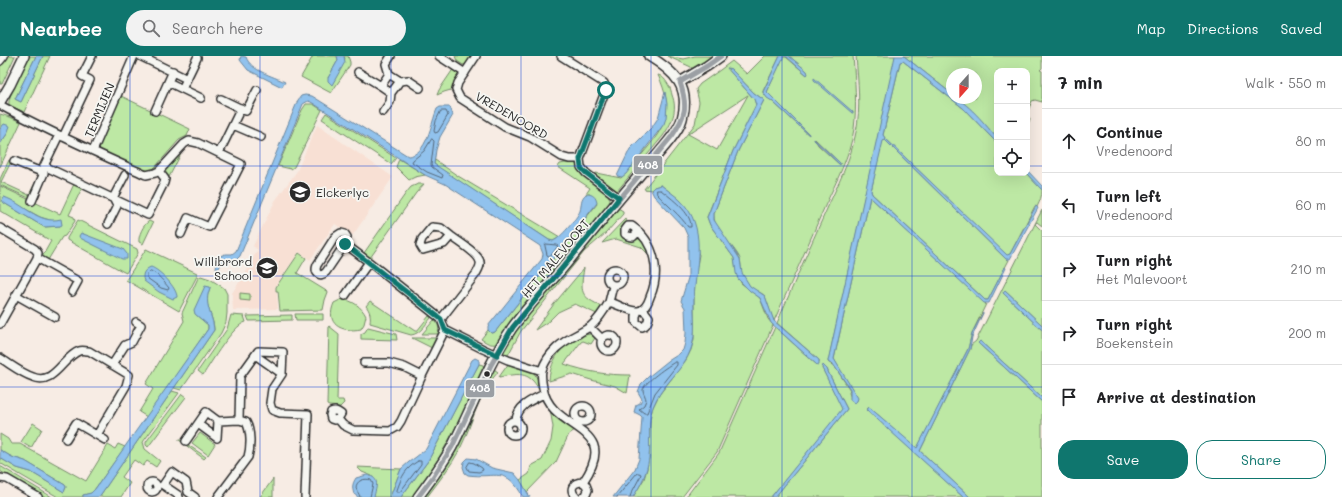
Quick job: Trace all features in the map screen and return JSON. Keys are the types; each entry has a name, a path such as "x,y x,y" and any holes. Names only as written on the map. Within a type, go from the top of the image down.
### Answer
{"street":[{"path":"0,61 4,56"},
{"path":"0,102 3,90 24,56"},
{"name":"TERMIJEN","path":"32,201 44,170 90,80 82,76 92,56"},
{"name":"TERMIJEN","path":"93,151 134,56"},
{"path":"140,56 187,79"},
{"path":"391,56 386,64 389,74 400,81 408,80 420,88"},
{"path":"439,56 465,73"},
{"name":"VREDENOORD","path":"476,56 458,83 456,90 460,98 505,127 530,137 562,157 569,159 580,159"},
{"path":"560,56 604,83 606,90 580,159 581,168 619,198"},
{"path":"649,56 671,71 680,82 722,56"},
{"path":"182,89 197,58"},
{"path":"155,111 173,71"},
{"path":"358,72 391,93"},
{"path":"381,86 389,74"},
{"path":"383,112 390,102 391,93 400,81"},
{"path":"168,82 201,98"},
{"name":"HET MALEVOORT","path":"418,497 452,447 497,355 513,327 682,122 685,108 684,95 680,82"},
{"path":"221,98 246,111 257,90"},
{"name":"TERMIJEN","path":"0,105 61,136 146,175 160,171"},
{"path":"219,153 241,108"},
{"path":"233,124 261,137"},
{"path":"14,161 44,170 113,198 148,215 164,183 164,179 160,171 184,144 189,141 198,143 241,164 209,227 188,218 180,234"},
{"path":"108,224 116,206 113,198 125,175"},
{"path":"0,228 35,249 38,253 37,258 0,324"},
{"path":"609,302 629,309 640,310 648,301 653,291 656,278 650,247 646,239 638,232"},
{"path":"337,234 345,234 347,237 345,244 326,272 320,275 317,273 315,269 317,265 337,234"},
{"path":"441,319 480,267 480,260 476,255 451,236"},
{"path":"345,244 441,319 445,330 508,360 542,371"},
{"path":"37,258 78,281 72,292"},
{"path":"345,296 369,262"},
{"path":"583,482 592,468 595,457 595,446 591,439 576,422 561,417 550,405 544,394 542,371 550,355 558,346 590,327 600,318 609,302 613,286"},
{"path":"16,295 55,317"},
{"path":"112,365 125,345 132,342 141,325 136,322"},
{"path":"590,327 602,339"},
{"path":"338,419 343,426 353,430 390,431 397,427 445,330"},
{"path":"0,358 34,378 44,379 53,375 76,353 81,350 89,351 129,375 126,386 97,435"},
{"path":"239,420 240,376 254,355 258,352 283,352 282,374 272,389 270,403 272,410 280,413 308,414 305,497"},
{"path":"254,355 282,374"},
{"path":"364,363 390,363 422,376"},
{"path":"516,420 520,409 528,402 544,394"},
{"path":"186,441 206,412 218,421 239,420 246,422 249,428 250,452 248,457 218,497"},
{"path":"198,424 217,438 218,421"},
{"path":"66,439 76,423 105,440"},
{"path":"188,492 178,496 160,485 172,472 186,482 188,492 195,497"},
{"path":"0,478 8,479 38,497"},
{"path":"576,497 572,493 572,488 574,484 583,482"},
{"path":"582,497 586,495 588,490 583,482"}],"shaded area":[{"path":"317,125 393,177 353,235 335,224 310,260 299,252 275,287 277,292 278,309 233,310 232,293 248,269 246,268 258,250 253,246 275,201 297,171"}],"green space":[{"path":"8,56 15,56 2,84 0,84 0,67"},
{"path":"29,56 36,56 15,99 21,102 43,56 50,56 24,112 9,105 9,101 16,81"},
{"path":"313,56 337,56 338,60 328,78 345,59 344,56 348,56 350,65 331,93 301,77"},
{"path":"455,56 472,56 467,64 463,65 457,61"},
{"path":"667,56 683,59 695,56 718,56 692,69 691,67"},
{"path":"765,56 780,56 763,93 809,135 767,92 783,57 786,57 807,75 807,71 789,56 853,56 856,102 852,139 842,169 774,321 765,296 753,289 743,277 739,257 719,230 714,219 714,213 738,151 764,100 754,93 731,69 727,68 754,99 756,105 733,151 707,217 710,225 734,258 741,283 760,298 768,319 773,325 717,452 682,497 633,497 644,479 647,469 649,457 650,418 653,407 659,395 686,360 694,339 695,276 699,255 680,200 661,185 654,187 651,190 644,189 695,124 699,102 696,89 700,84 732,61 747,74","holes":["748,95 717,150 688,134","815,139 840,163 840,165 818,145"]},
{"path":"856,56 895,56 895,59 828,362 835,367 850,390 849,393 853,402 856,402 857,401 834,359 870,197 986,304 972,333 968,349 917,449 869,407 867,409 963,497 775,497 847,409 827,369 822,368 843,409 771,497 686,497 719,453 775,327 816,364 819,362 819,360 777,323 851,153 858,123 859,94"},
{"path":"904,56 1042,56 1042,68 1040,70 1042,71 1042,102 1035,100 1032,101 1030,106 1030,68 994,68 994,135 965,104 982,104 982,68 946,68 946,89"},
{"path":"903,61 946,95 946,104 958,104 963,108 994,140 994,176 1029,176 1042,190 1041,198 1037,207 1035,206 1010,254 1007,256 883,135 900,62"},
{"path":"454,68 461,73 454,89 437,95 439,90"},
{"path":"658,75 664,79 670,87 674,101 673,116 663,136 617,191 595,175 596,173 621,178 658,134 666,117 667,108 663,87"},
{"path":"121,96 190,129 187,136 179,140 149,174 97,149"},
{"path":"306,104 313,104 322,110 294,167 291,169 278,166 302,110"},
{"path":"326,113 396,158 391,164 322,119"},
{"path":"0,114 21,122 0,167 0,144 7,134 1,128 0,129"},
{"path":"885,140 1006,259 1009,260 988,300 985,300 872,194 871,191 882,141"},
{"path":"179,152 181,154 168,179 165,171 166,168"},
{"path":"399,159 425,175 409,180 396,167"},
{"path":"9,160 11,162 1,182 29,195 39,175 40,177 29,198 0,185 0,179"},
{"path":"435,160 458,176 560,237 553,241 549,240 439,168 434,164"},
{"path":"574,163 578,165 583,175 587,179 608,195 610,204 520,313 497,344 489,343 481,339 488,330 491,333 495,332 597,204 590,194 586,194 590,188 558,167 560,164"},
{"path":"74,184 82,188 69,215 74,217 75,221 65,236 62,237 48,260 42,257 51,241 0,211 0,186 60,214","holes":["4,197 40,217 53,221 60,226 44,227 4,203"]},
{"path":"418,184 424,184 370,258 364,253 406,193 411,187"},
{"path":"616,208 623,211 623,214 606,233 584,252 521,331 507,357 504,350 516,329"},
{"path":"1042,210 1042,226 1037,222 1035,224 1042,231 1042,325 1005,290 1003,293 1042,330 1042,398 980,341 978,343 1042,402 1042,497 970,497 920,451 971,345 976,341"},
{"path":"625,219 628,223 629,239 643,239 651,257 641,247 616,239 602,243"},
{"path":"78,220 137,249 138,253 126,273 67,240"},
{"path":"149,221 153,223 143,244 139,242 139,237 143,228"},
{"path":"146,249 197,273 197,276 179,311 126,280"},
{"path":"299,253 306,258 297,273 328,292 323,310 280,311 278,291 276,291 276,287"},
{"path":"584,268 582,283 583,293 590,300 603,307 599,315 575,304 558,312 549,321 535,330 554,304"},
{"path":"201,276 210,279 224,288 227,294 226,322 221,333 181,390 174,388 214,330 207,303 207,296 210,287 195,314 208,325 208,329 147,417 139,412 153,389 146,384 184,321 182,313 198,278"},
{"path":"240,293 250,294 250,301 240,300"},
{"path":"342,299 356,304 364,312 366,316 361,329 347,330 341,328 333,322 332,310 334,303"},
{"path":"370,301 415,331 417,331 429,316 431,318 420,331 411,335 370,323 370,314 366,306"},
{"path":"295,314 323,314 323,320 296,320"},
{"path":"231,315 244,316 246,322 235,330 229,337 203,375 198,371 227,329"},
{"path":"292,315 292,320 249,321 247,316"},
{"path":"434,320 438,326 438,334 422,334"},
{"path":"329,326 339,334 337,400 343,400 344,403 340,407 327,405"},
{"path":"368,327 396,334 397,340 361,339 361,334 365,332"},
{"path":"590,334 595,338 591,344 583,341 581,342 564,364 597,372 630,375 627,393 615,386 572,374 549,381 552,364 561,350 574,339"},
{"path":"412,338 437,338 432,348"},
{"path":"509,363 533,371 538,380 539,390 527,376 511,375 499,377"},
{"path":"479,364 483,365 484,368 443,451 412,497 401,497 428,461"},
{"path":"494,369 498,372 485,389 460,449 445,473 427,497 422,497 456,447"},
{"path":"172,391 179,393 143,442 145,449 160,461 156,467 147,461 143,466 134,460 122,477 130,483 121,497 99,497"},
{"path":"182,394 186,397 148,447 146,442"},
{"path":"550,409 559,420 575,430 569,434 556,462 527,492 520,480 529,474 531,466 542,460 551,441 553,427"},
{"path":"33,423 42,429 31,448 21,442"},
{"path":"200,433 215,444 208,455 192,443"},
{"path":"0,434 8,439 11,444 20,444 86,481 108,445 115,449 118,444 125,447 92,493 83,495 83,497 58,497 0,463 0,458 17,468 31,472 64,492 66,487 65,485 25,461 12,457 0,450"},
{"path":"179,439 206,457 204,459"},
{"path":"0,466 52,497 43,497 0,471"},
{"path":"357,467 401,469 390,497 374,497 372,476 362,472"},
{"path":"273,479 273,497 260,497"}],"water":[{"path":"36,56 43,56 21,102 15,99"},
{"path":"241,56 246,57 257,69 285,82 282,87 248,70 240,60"},
{"path":"337,56 344,56 345,62 332,85 328,81 328,78 338,60"},
{"path":"780,56 784,56 767,92 809,135 767,98 763,92"},
{"path":"784,56 789,56 807,71 808,74 807,75"},
{"path":"895,56 904,56 946,89 946,95 903,61 900,62 883,135 885,138 1007,255 1010,254 1036,206 1038,208 1010,259 1006,259 885,140 883,141 871,191 872,194 985,300 988,300 1005,267 1006,268 989,303 984,303 870,197 834,359 858,398 857,401 854,403 850,400 850,389 833,364 829,363 828,361"},
{"path":"727,68 731,69 754,93 764,100 738,151 714,213 714,220 740,259 742,273 750,286 765,296 774,321 819,360 819,364 817,365 771,323 760,298 750,291 738,279 734,258 710,225 707,217 733,151 756,105 754,99"},
{"path":"814,78 853,112 853,113 814,80"},
{"path":"665,92 667,104 664,124 626,174 622,177 617,176 630,149 652,127 658,118"},
{"path":"301,96 312,96 408,156 420,150 424,144 437,109 440,107 450,107 453,115 440,137 434,164 549,240 553,241 556,239 572,223 580,211 582,200 586,194 594,196 597,203 495,332 491,333 488,330 488,326 542,259 543,254 540,246 445,184 425,175 308,101 303,104 240,256 236,260 225,260 218,269 216,268 217,260 220,256 232,254 236,251 298,100"},
{"path":"958,104 964,104 970,108 994,135 994,140"},
{"path":"4,124 10,126 7,134 0,144 0,129"},
{"path":"814,140 840,163 840,165"},
{"path":"1030,173 1042,186 1042,190 1029,176"},
{"path":"661,185 678,198 689,211 697,234 698,259 694,298 694,337 688,357 661,392 653,407 650,426 650,452 647,469 641,483 633,497 613,497 635,469 639,459 642,417 634,412 636,405 640,403 642,399 638,392 641,384 668,361 679,354 683,350 685,343 685,308 681,301 688,278 688,237 684,228 654,196 651,190 654,187"},
{"path":"4,197 45,219 61,219 62,225 44,227 4,203 2,200"},
{"path":"81,233 123,249 127,254 127,259 122,259 80,238 79,236"},
{"path":"151,267 167,280 174,289 177,297 173,299 159,292 144,281 144,272"},
{"path":"205,286 210,287 208,294 208,305 214,330 99,497 83,497 83,495 91,493 95,489 208,329 208,325 195,314 194,310"},
{"path":"1005,290 1042,325 1042,330 1003,293"},
{"path":"983,313 972,337 970,349 920,451 970,497 963,497 867,410 869,407 917,448 968,349 972,333"},
{"path":"980,341 1042,398 1042,402 978,343"},
{"path":"475,358 479,360 479,364 428,461 401,497 390,497 401,469 426,449 472,360"},
{"path":"823,365 827,369 847,409 775,497 771,497 842,409 822,368"},
{"path":"0,450 12,457 25,461 65,485 66,487 64,492 31,472 17,468 0,458"},
{"path":"468,458 476,459 492,468 514,473 530,497 523,497 517,487 506,477 493,475 468,475 465,473 463,467 464,462"},
{"path":"367,475 374,478 376,481 374,497 358,497 353,492 354,482 356,478"}],"transit line":[{"name":"408","path":"680,82 721,56"},
{"name":"408","path":"418,497 452,447 491,365 512,328 677,129 683,116 685,105 680,82"}],"place":[{"name":"Elckerlyc","path":"300,192"},
{"name":"Willibrord School","path":"267,268"}],"route":[{"path":"345,244 441,319 445,330 497,355 513,327 619,198 581,168 580,159 605,97 606,90"}]}
